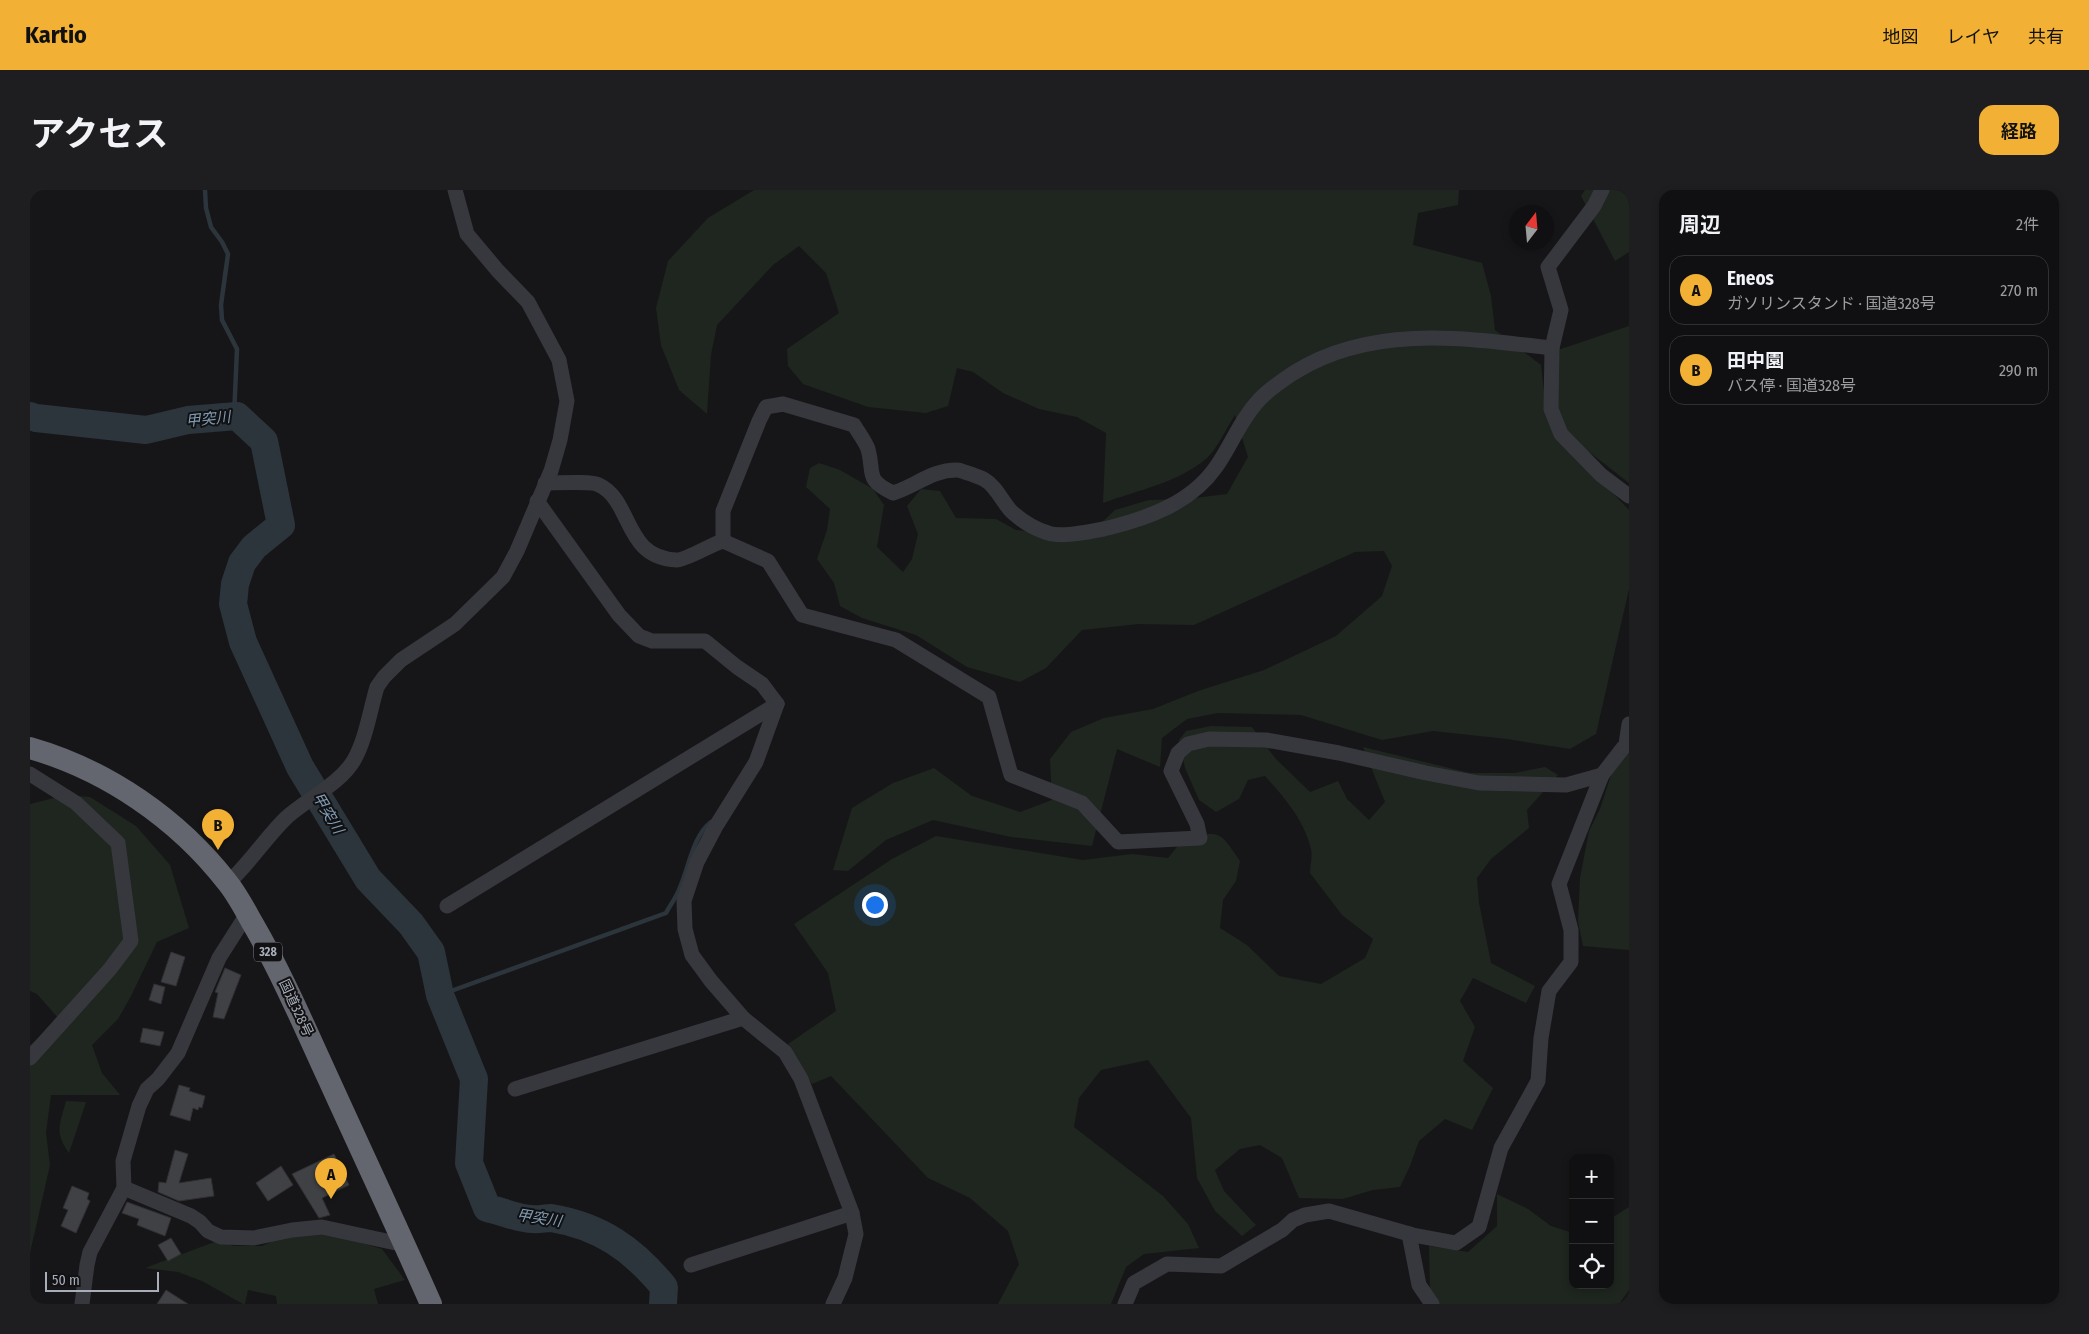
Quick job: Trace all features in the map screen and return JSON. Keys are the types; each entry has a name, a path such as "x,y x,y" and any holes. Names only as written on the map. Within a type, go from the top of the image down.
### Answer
{"highway":[{"name":"国道328号","path":"32,752 94,774 127,791 154,809 182,833 228,883 283,980 431,1304"}],"street":[{"path":"228,883 243,869 286,819 306,801 343,774 354,761 378,687 384,677 401,660 455,624 502,577 517,551 545,483 560,440 567,401 560,360 528,302 498,271 467,234 455,190"},
{"path":"1602,190 1594,206 1548,268 1561,310 1552,348 1551,409 1561,434 1601,475 1629,496"},
{"path":"723,541 723,511 766,407 783,404 854,425 868,448 871,472 877,486 893,493 934,473 958,470 986,480 1012,511 1030,525 1049,534 1070,534 1107,528 1148,517 1174,505 1200,484 1215,468 1234,435 1259,400 1281,381 1313,362 1373,342 1421,338 1473,338 1552,348"},
{"path":"545,483 598,484 618,501 631,532 644,548 660,556 679,560 723,541 768,561 802,615 896,640 989,697 1011,775 1082,803 1118,842 1200,838 1197,824 1171,771 1178,754 1188,744 1209,739 1266,740 1339,752 1426,773 1479,782 1566,785 1602,775"},
{"path":"537,501 619,615 639,636 652,641 706,641 737,667 762,684 777,704"},
{"path":"447,906 777,704"},
{"path":"777,704 756,762 716,826 697,862 684,901 685,929 692,955 711,981 743,1018 785,1052 801,1079 852,1213 856,1234 845,1278 832,1304"},
{"path":"1125,1304 1134,1283 1167,1264 1221,1266 1282,1230 1293,1220 1305,1215 1329,1211 1409,1234 1456,1243 1479,1227 1501,1148 1538,1081 1541,1038 1549,991 1571,962 1571,930 1559,884 1602,775 1626,744 1629,724"},
{"path":"30,774 76,803 118,844 131,941 110,969 30,1058"},
{"path":"82,1304 90,1252 124,1188 123,1161 143,1096 170,1066 178,1053 219,958 247,914"},
{"path":"515,1090 743,1018"},
{"path":"124,1188 191,1216 208,1231 220,1237 254,1238 292,1230 322,1227 405,1245"},
{"path":"692,1265 852,1213"},
{"path":"1409,1234 1419,1285 1432,1304"}],"shaded area":[{"path":"754,190 1459,190 1458,205 1418,213 1413,245 1482,263 1491,296 1495,330 1541,365 1545,401 1593,472 1629,510 1629,589 1596,734 1570,749 1507,739 1433,731 1382,740 1301,715 1218,713 1187,719 1162,738 1160,767 1117,749 1092,846 1011,837 933,820 886,840 848,871 833,870 852,808 893,783 934,768 972,796 1020,812 1052,800 1050,759 1071,732 1104,718 1153,709 1198,691 1264,670 1336,636 1382,596 1392,566 1384,551 1355,552 1194,625 1139,624 1082,630 1046,668 1020,682 967,667 916,635 862,618 840,606 834,583 817,559 827,530 830,509 806,487 810,468 819,463 840,470 873,489 884,505 877,547 903,572 912,559 918,534 907,506 921,489 940,491 956,518 996,519 1016,530 1041,533 1090,533 1115,510 1149,500 1186,499 1227,494 1248,457 1235,415 1211,454 1196,467 1171,480 1103,503 1106,433 1077,417 1039,409 1003,393 973,372 957,368 948,406 926,413 868,407 803,384 788,366 787,349 839,313 826,273 799,246 773,265 717,325 711,355 707,414 679,390 661,345 656,308 668,261 708,218"},
{"path":"1585,190 1629,190 1629,252 1615,261 1581,196"},
{"path":"1629,326 1629,483 1579,444 1556,418 1555,351"},
{"path":"1629,719 1629,950 1583,946 1578,922 1580,878 1589,831 1600,809"},
{"path":"1211,726 1252,727 1275,758 1310,792 1338,781 1347,799 1369,820 1385,802 1363,747 1470,773 1514,773 1545,767 1558,775 1527,810 1529,828 1491,859 1477,878 1479,903 1491,963 1535,986 1526,1003 1473,978 1460,1001 1475,1027 1463,1061 1493,1088 1472,1130 1445,1119 1419,1141 1400,1187 1373,1190 1343,1199 1299,1198 1282,1158 1260,1145 1240,1149 1215,1170 1224,1191 1256,1225 1242,1236 1215,1211 1197,1178 1191,1118 1148,1060 1101,1070 1079,1098 1074,1127 1163,1196 1188,1224 1199,1248 1144,1254 1126,1267 1111,1304 998,1304 1019,1264 1008,1231 970,1198 928,1178 831,1076 812,1084 788,1044 836,1011 828,973 794,924 892,859 936,836 1083,860 1132,854 1168,858 1184,838 1212,834 1223,838 1240,861 1236,881 1223,900 1220,928 1247,945 1279,976 1321,984 1365,958 1373,939 1342,915 1310,873 1312,852 1304,828 1286,801 1265,776 1248,780 1239,799 1216,812 1199,800 1185,768 1179,740 1186,731"},
{"path":"66,795 90,797 136,826 170,865 189,928 157,942 118,1019 92,1045 102,1073 120,1095 51,1095 46,1133 50,1165 30,1253 30,1045 60,1020 37,994 30,991 30,804"},
{"path":"66,1101 86,1102 69,1153 64,1146 60,1133 60,1122"},
{"path":"1497,1194 1528,1209 1551,1226 1569,1232 1569,1289 1614,1289 1614,1216 1629,1207 1629,1290 1619,1304 1437,1304 1430,1289 1429,1246 1468,1252 1497,1226"},
{"path":"290,1233 329,1233 382,1249 405,1280 374,1289 378,1304 277,1304 276,1296 248,1290 245,1304 243,1304 202,1281 178,1272 145,1268 217,1241 234,1246 262,1246"}],"building":[{"path":"171,952 185,957 176,986 161,982"},
{"path":"225,968 241,975 224,1019 213,1017 218,993 215,992"},
{"path":"154,984 165,987 161,1004 149,1000"},
{"path":"143,1028 164,1032 160,1046 140,1042"},
{"path":"179,1085 190,1088 189,1091 205,1096 202,1108 199,1107 198,1110 193,1108 190,1121 170,1115"},
{"path":"175,1150 188,1154 179,1183 211,1178 214,1196 179,1201 158,1192 159,1182 166,1183"},
{"path":"334,1154 349,1185 322,1198 330,1215 319,1218 292,1174"},
{"path":"281,1166 293,1185 268,1201 256,1183"},
{"path":"72,1186 89,1193 87,1199 90,1201 76,1233 61,1226 68,1210 63,1208"},
{"path":"127,1202 171,1218 165,1236 137,1225 139,1219 122,1213"},
{"path":"171,1238 181,1254 168,1261 158,1245"},
{"path":"166,1290 188,1304 157,1304"}],"waterway":[{"path":"205,190 206,208 211,227 228,254 221,305 222,320 237,349 234,416"},
{"name":"甲突川","path":"30,416 146,430 188,420 237,416 264,441 281,525 254,547 242,563 235,584 233,604 243,642 300,767 368,879 411,924 431,952 440,995 474,1079 469,1163 487,1208 527,1219 551,1218 600,1233 628,1251 652,1273 664,1287 663,1304"},
{"path":"440,995 666,913 680,887 694,846 704,829 711,822"}],"place":[{"name":"田中園","path":"218,850"},
{"name":"Eneos","path":"331,1199"}]}
